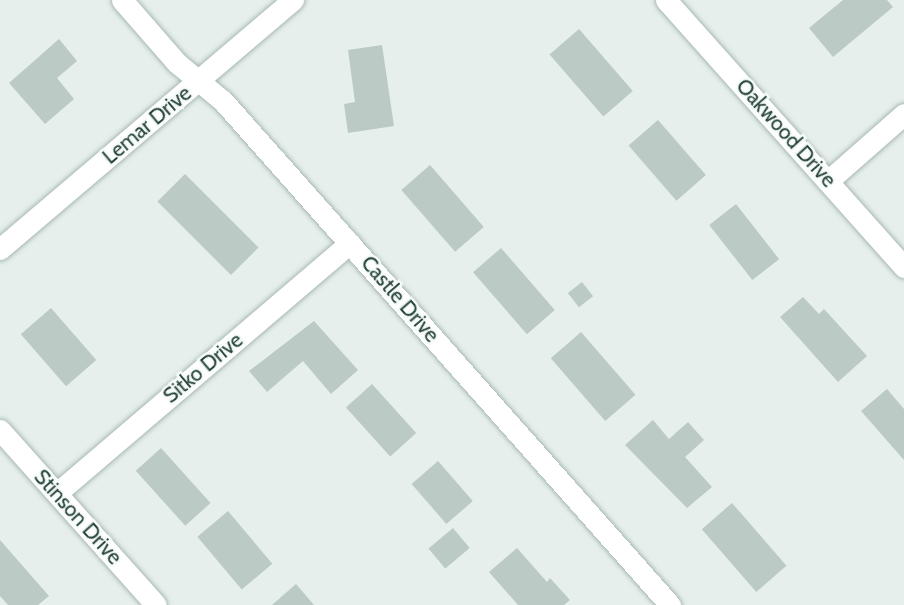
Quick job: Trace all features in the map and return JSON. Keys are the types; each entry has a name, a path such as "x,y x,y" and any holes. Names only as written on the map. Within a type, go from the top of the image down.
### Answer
{"street":[{"name":"Castle Drive","path":"122,0 177,63 223,101 670,605"},
{"name":"Lemar Drive","path":"0,248 293,0"},
{"name":"Oakwood Drive","path":"666,0 904,267"},
{"path":"829,180 904,114"},
{"name":"Sitko Drive","path":"57,492 350,243"},
{"name":"Stinson Drive","path":"0,430 156,605"}],"building":[{"path":"843,0 887,0 893,7 833,57 809,28"},
{"path":"579,29 633,91 603,116 550,55"},
{"path":"59,39 77,61 57,78 74,99 45,124 9,83"},
{"path":"382,45 394,126 348,133 344,104 355,102 348,50"},
{"path":"658,120 706,175 676,201 629,146"},
{"path":"430,165 484,227 455,252 401,190"},
{"path":"185,174 259,248 231,275 157,202"},
{"path":"736,204 779,259 752,280 709,225"},
{"path":"501,248 555,310 527,334 473,272"},
{"path":"582,282 593,296 579,307 568,293"},
{"path":"803,297 819,314 824,309 867,356 838,382 780,317"},
{"path":"51,308 96,360 66,386 21,334"},
{"path":"314,321 358,370 331,394 303,361 267,392 249,371"},
{"path":"581,332 635,395 605,421 551,358"},
{"path":"372,384 416,433 390,456 346,407"},
{"path":"887,389 904,409 904,460 861,411"},
{"path":"653,420 669,439 688,422 704,440 685,457 712,487 687,508 625,445"},
{"path":"161,448 211,503 185,526 136,471"},
{"path":"438,461 473,501 446,524 412,484"},
{"path":"732,503 786,566 756,592 702,529"},
{"path":"228,511 272,564 242,590 197,537"},
{"path":"453,528 470,548 445,568 428,549"},
{"path":"0,540 49,596 38,605 8,605 0,596"},
{"path":"517,548 547,582 550,578 570,600 564,605 518,605 489,572"},
{"path":"296,584 314,605 272,605"}]}
